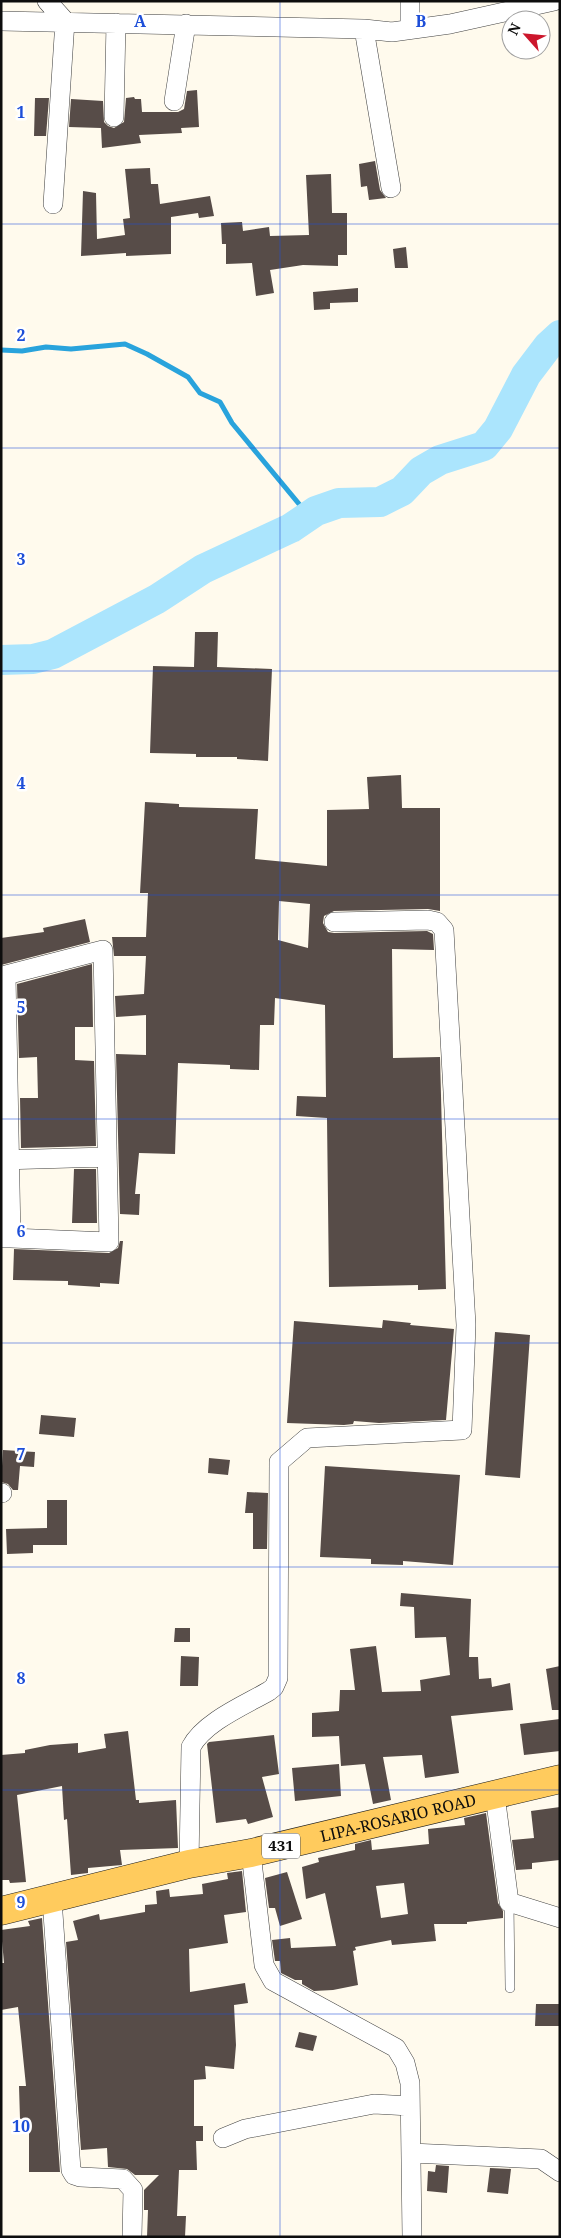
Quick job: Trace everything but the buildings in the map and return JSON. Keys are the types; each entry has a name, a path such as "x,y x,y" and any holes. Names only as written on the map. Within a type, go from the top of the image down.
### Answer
{"main road":[{"name":"LIPA-ROSARIO ROAD","path":"1,1912 189,1864 251,1853 560,1779"}],"street":[{"path":"10,21 33,8 36,1"},
{"path":"47,1 65,22 53,204"},
{"path":"410,1 410,29"},
{"path":"10,21 364,29 392,32 450,24 554,1"},
{"path":"114,117 116,23"},
{"path":"174,101 186,24"},
{"path":"364,29 392,188"},
{"path":"189,1864 192,1747 197,1737 207,1728 268,1691 274,1686 278,1678 279,1462 307,1438 462,1430 466,1325 444,930 437,922 428,920 334,922"},
{"path":"103,950 109,1242 6,1238 6,1161 6,975 103,950"},
{"path":"6,1161 107,1157"},
{"path":"495,1795 510,1902 560,1918"},
{"path":"251,1853 264,1965 267,1974 273,1981 396,2048 406,2070 410,2083 412,2237"},
{"path":"52,1899 71,2170 74,2175 80,2177 123,2179 129,2184 133,2190 132,2237"},
{"path":"223,2138 245,2129 374,2104 410,2106"},
{"path":"411,2153 541,2159 560,2172"}],"lane":[{"path":"510,1902 510,1988"}],"waterway":[{"path":"1,660 33,659 53,654 157,599 203,569 291,528 316,511 339,503 380,502 402,491 421,471 440,460 484,446 498,429 526,375 548,346 560,335"},
{"path":"1,350 22,351 46,347 71,349 125,344 147,354 188,377 200,393 220,402 232,423 309,516"}]}
